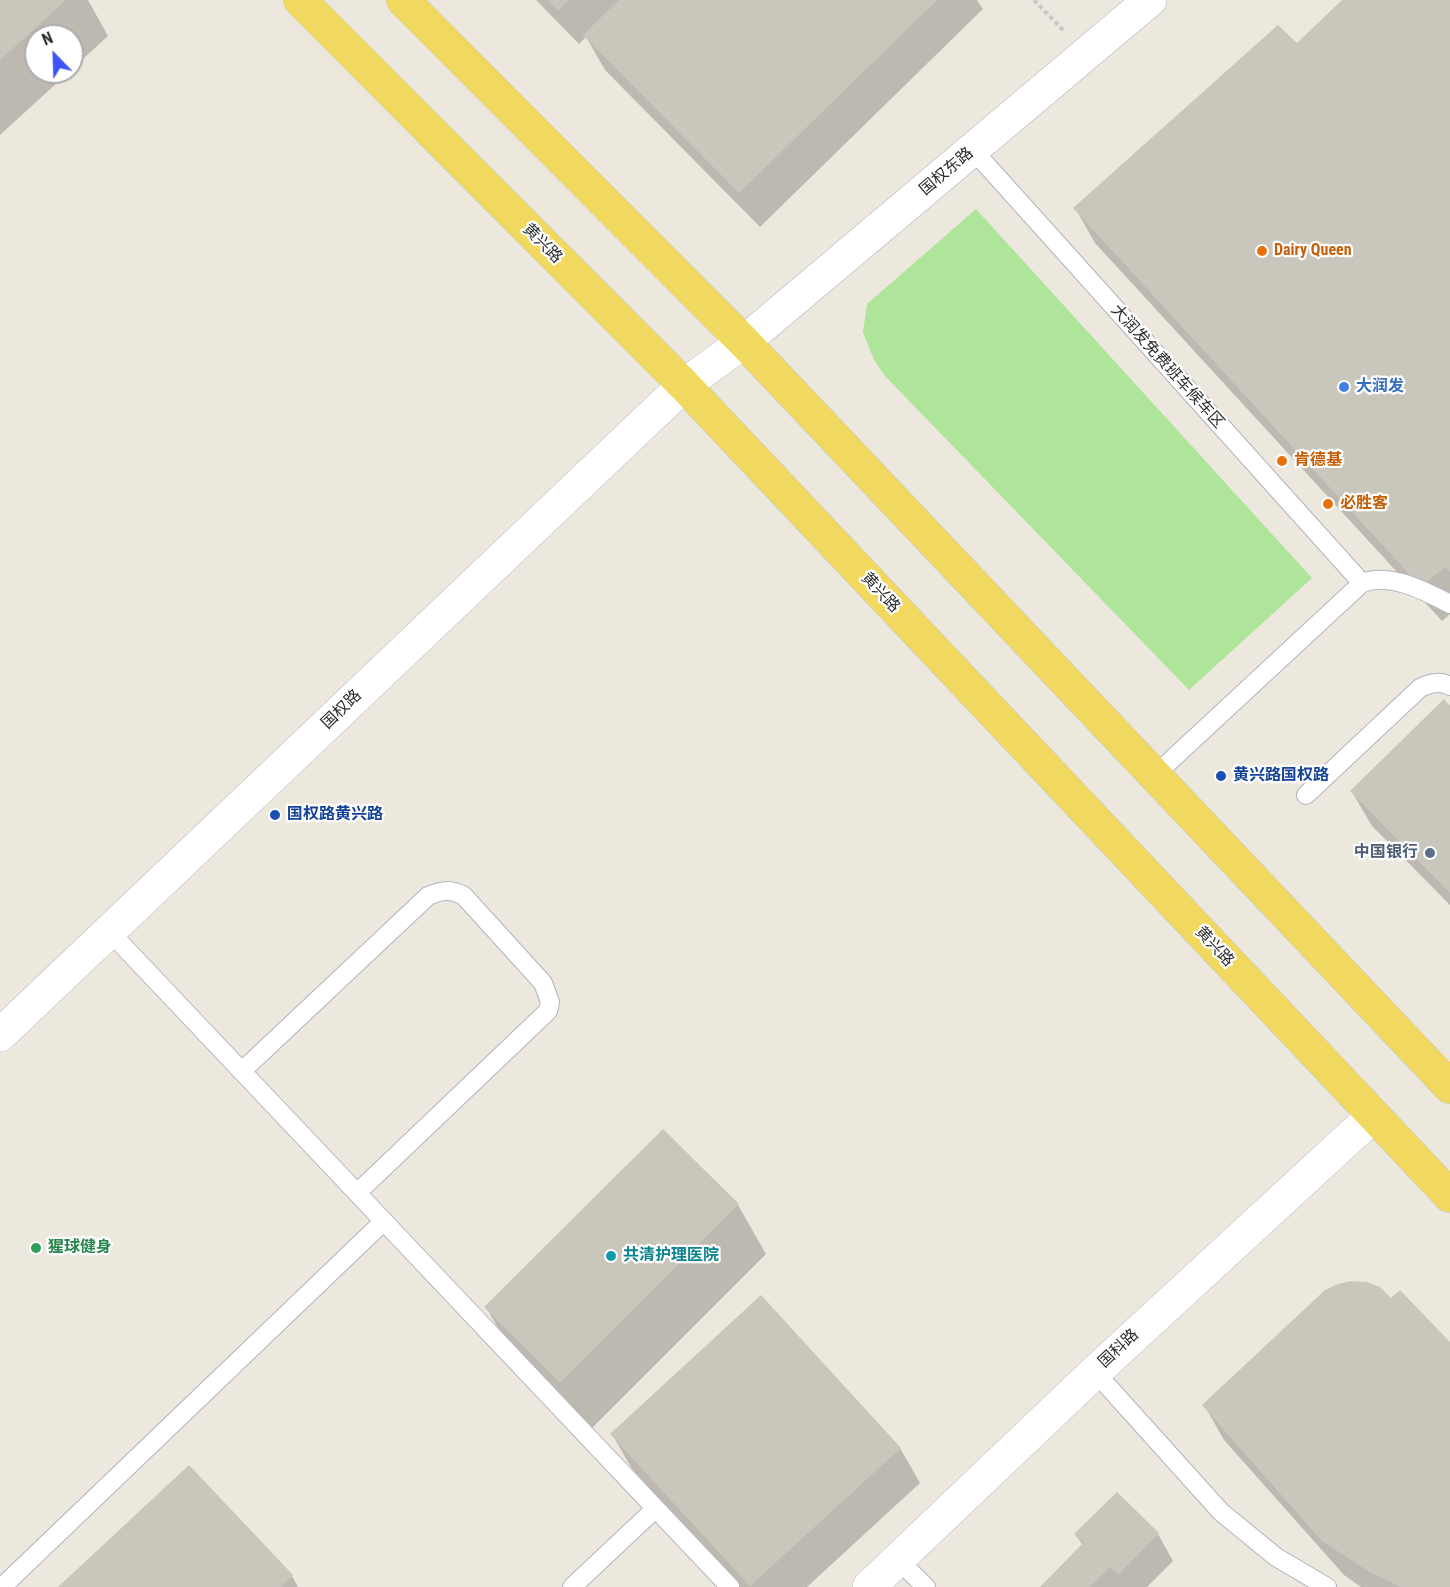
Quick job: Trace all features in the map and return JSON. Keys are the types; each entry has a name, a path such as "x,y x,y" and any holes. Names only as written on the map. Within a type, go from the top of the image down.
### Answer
{"main road":[{"name":"黄兴路","path":"300,0 684,385 1450,1196"},
{"path":"403,0 744,342 1450,1087"}],"street":[{"name":"国权东路","path":"684,385 744,342 1149,0"},
{"name":"国权路","path":"0,1035 684,385"},
{"name":"国科路","path":"869,1587 1095,1372 1373,1116"}],"lane":[{"name":"大润发免费班车候车区","path":"973,150 1362,583"},
{"path":"1155,775 1362,583 1373,579 1388,580 1430,594 1450,604"},
{"path":"1306,795 1420,688 1431,683 1444,683 1450,686"},
{"path":"243,1071 428,896 440,891 454,891 464,896 543,983 550,1002 548,1011 357,1193"},
{"path":"109,931 730,1587"},
{"path":"2,1587 384,1221"},
{"path":"1095,1372 1221,1512 1276,1557 1327,1587"},
{"path":"572,1587 655,1509"},
{"path":"898,1560 926,1587"}],"path":[{"path":"1034,0 1085,53"}],"green space":[{"path":"976,209 1312,578 1189,690 885,376 874,360 863,332 867,304"}],"building":[{"path":"0,0 66,0 40,24 24,24 24,38 0,60"},
{"path":"548,0 569,0 558,10"},
{"path":"619,0 937,0 739,193 583,35"},
{"name":"大润发","path":"1342,0 1450,0 1450,572 1445,567 1421,587 1073,208 1278,25 1297,43"},
{"path":"1444,699 1450,706 1450,893 1350,791"},
{"name":"共清护理医院","path":"663,1129 739,1204 560,1383 484,1307"},
{"path":"1351,1281 1367,1282 1380,1287 1391,1298 1400,1290 1450,1342 1450,1587 1401,1587 1370,1572 1322,1541 1202,1405 1325,1290"},
{"path":"761,1295 901,1448 750,1586 610,1434"},
{"path":"189,1465 293,1575 280,1587 58,1587"},
{"path":"1117,1492 1159,1533 1119,1574 1110,1567 1090,1587 1040,1587 1083,1543 1074,1534"}],"place":[{"name":"Dairy Queen","path":"1262,251"},
{"name":"大润发","path":"1344,387"},
{"name":"肯德基","path":"1282,461"},
{"name":"必胜客","path":"1328,504"},
{"name":"黄兴路国权路","path":"1221,776"},
{"name":"国权路黄兴路","path":"275,815"},
{"name":"中国银行","path":"1430,853"},
{"name":"猩球健身","path":"36,1248"},
{"name":"共清护理医院","path":"611,1256"}]}
